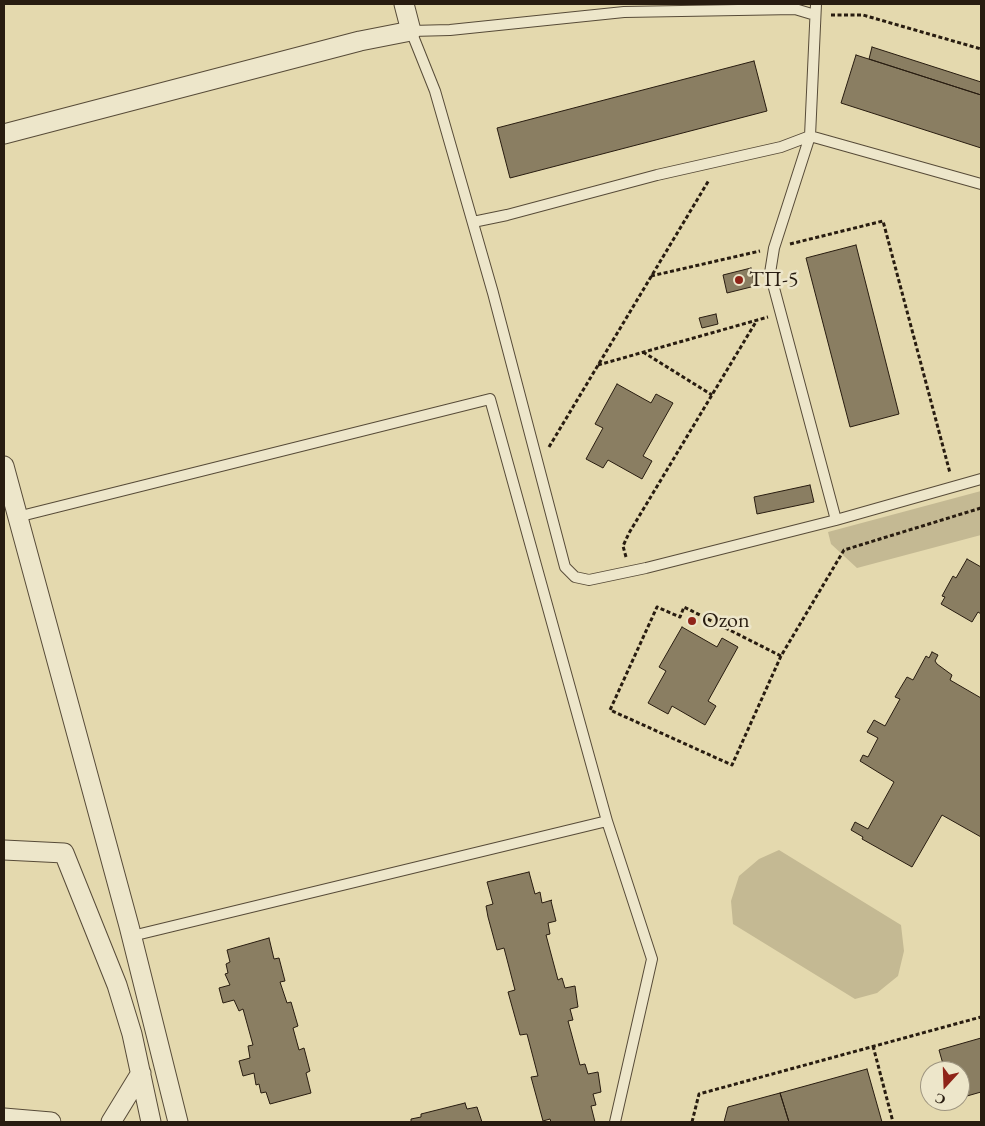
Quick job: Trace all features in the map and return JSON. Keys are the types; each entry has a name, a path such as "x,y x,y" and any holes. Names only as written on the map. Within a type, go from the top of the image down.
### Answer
{"street":[{"path":"4,134 360,40 411,31 404,4"},
{"path":"4,466 132,936 178,1122"},
{"path":"4,850 64,853 117,985 141,1073 151,1122"},
{"path":"111,1122 141,1073"},
{"path":"4,1118 51,1122"}],"lane":[{"path":"836,520 770,273 774,248 810,136 816,9 624,12 450,30 411,31 435,91 473,222 565,567 575,577 589,580 629,572 836,520 981,479"},
{"path":"473,222 781,147 810,136 981,184"},
{"path":"18,517 490,399 607,821 652,959 615,1122"},
{"path":"132,936 607,821"}],"path":[{"path":"816,9 863,15 981,48"},
{"path":"539,464 719,162"},
{"path":"650,276 883,221 954,486"},
{"path":"598,365 780,315"},
{"path":"629,572 623,546 629,533 757,320"},
{"path":"642,352 712,395"},
{"path":"781,656 684,607 680,617 657,607 610,710 732,765 781,656 844,550 981,508"},
{"path":"692,1122 699,1094 981,1017"},
{"path":"873,1046 893,1122"}],"shaded area":[{"path":"981,491 981,535 857,568 831,544 828,532"},
{"path":"779,850 901,925 904,951 898,976 877,993 855,999 733,924 731,901 739,876 759,859"}],"building":[{"path":"872,47 981,82 981,95 869,59"},
{"path":"856,55 981,95 981,148 841,103"},
{"path":"754,61 767,111 510,178 497,128"},
{"path":"856,245 899,414 850,427 806,258"},
{"name":"ТП-5","path":"751,268 755,286 727,293 723,275"},
{"path":"716,314 718,324 702,328 699,318"},
{"path":"617,384 651,403 656,394 673,403 643,456 652,461 642,479 608,460 603,468 586,459 603,428 595,424"},
{"path":"810,485 814,502 757,514 754,497"},
{"path":"967,559 981,567 981,614 978,612 972,622 941,604 945,597 942,596 953,576 956,578"},
{"path":"682,627 717,647 722,638 738,647 708,701 716,706 705,725 672,706 668,714 648,703 666,671 659,667"},
{"path":"932,652 938,655 935,661 937,664 952,675 950,680 981,698 981,837 942,815 912,867 862,839 863,837 851,830 855,822 868,829 894,782 860,761 863,755 868,757 878,738 867,732 874,720 885,726 900,699 895,697 907,677 913,680 926,656 929,658"},
{"path":"529,872 535,894 540,892 542,903 552,900 556,921 548,923 550,934 546,935 558,980 562,978 565,988 575,986 578,1007 570,1009 573,1020 568,1021 580,1065 585,1064 588,1074 598,1072 601,1092 593,1094 596,1105 591,1106 595,1122 551,1122 550,1119 543,1121 531,1077 538,1076 527,1034 520,1035 508,992 515,990 504,948 497,950 488,917 486,906 493,904 487,882"},
{"path":"269,938 274,959 279,958 285,981 280,982 287,1003 291,1002 298,1026 293,1028 299,1050 304,1048 310,1071 306,1073 311,1093 270,1104 266,1092 261,1093 259,1084 256,1085 254,1073 243,1076 239,1061 250,1058 248,1046 253,1045 243,1009 239,1011 234,1000 223,1003 219,988 230,985 225,974 228,973 226,964 230,962 227,950"},
{"path":"981,1038 981,1092 970,1095 970,1061 942,1061 939,1050"},
{"path":"867,1069 882,1122 789,1122 780,1093"},
{"path":"780,1093 789,1122 724,1122 728,1107"},
{"path":"465,1103 467,1109 477,1107 482,1122 411,1122 411,1119 421,1117 421,1114"}],"place":[{"name":"ТП-5","path":"739,280"},
{"name":"Ozon","path":"692,621"}]}
